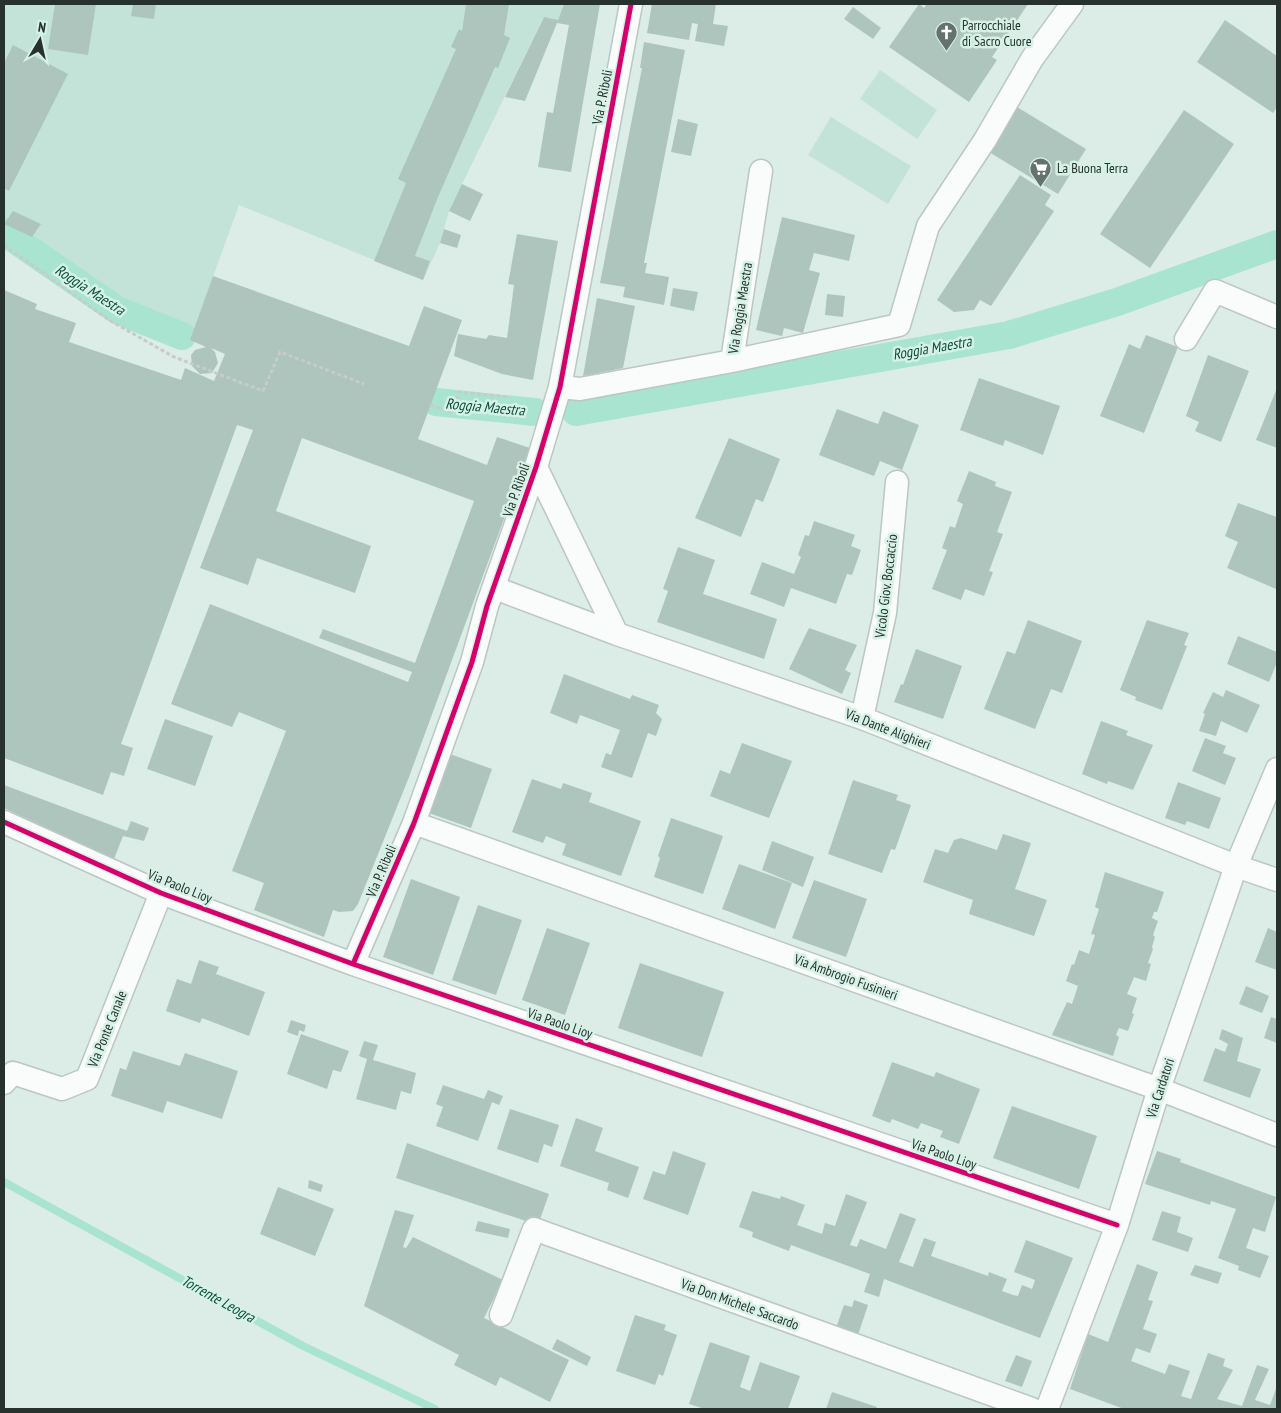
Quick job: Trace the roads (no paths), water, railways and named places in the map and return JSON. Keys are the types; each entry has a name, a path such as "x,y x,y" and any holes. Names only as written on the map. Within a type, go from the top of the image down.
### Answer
{"street":[{"name":"Via P. Riboli","path":"353,964 414,823 472,662 487,606 495,588 536,467 560,388 631,4"},
{"path":"732,360 899,325 928,226 985,140 1032,59 1072,4"},
{"name":"Via Roggia Maestra","path":"560,388 580,389 732,360 761,171"},
{"path":"1186,339 1215,291 1277,317"},
{"path":"536,467 616,634"},
{"name":"Vicolo Giov. Boccaccio","path":"862,718 885,613 898,482"},
{"name":"Via Dante Alighieri","path":"495,588 616,634 862,718 1236,866 1277,880"},
{"name":"Via Cardatori","path":"1047,1409 1117,1225 1159,1089 1236,866 1277,769"},
{"name":"Via Paolo Lioy","path":"4,822 161,892 353,964 1117,1225"},
{"name":"Via Ambrogio Fusinieri","path":"414,823 1159,1089 1277,1135"},
{"name":"Via Ponte Canale","path":"4,1083 12,1073 62,1089 87,1079 161,892"},
{"name":"Via Don Michele Saccardo","path":"500,1315 534,1229 1032,1409"}],"waterway":[{"name":"Roggia Maestra","path":"4,232 117,310 182,336"},
{"name":"Roggia Maestra","path":"576,412 1009,335 1117,302 1277,244"},
{"name":"Roggia Maestra","path":"436,402 535,412"},
{"name":"Torrente Leogra","path":"4,1182 303,1346 435,1409"}],"place":[{"name":"Parrocchiale di Sacro Cuore","path":"946,52"},
{"name":"La Buona Terra","path":"1041,187"}]}
